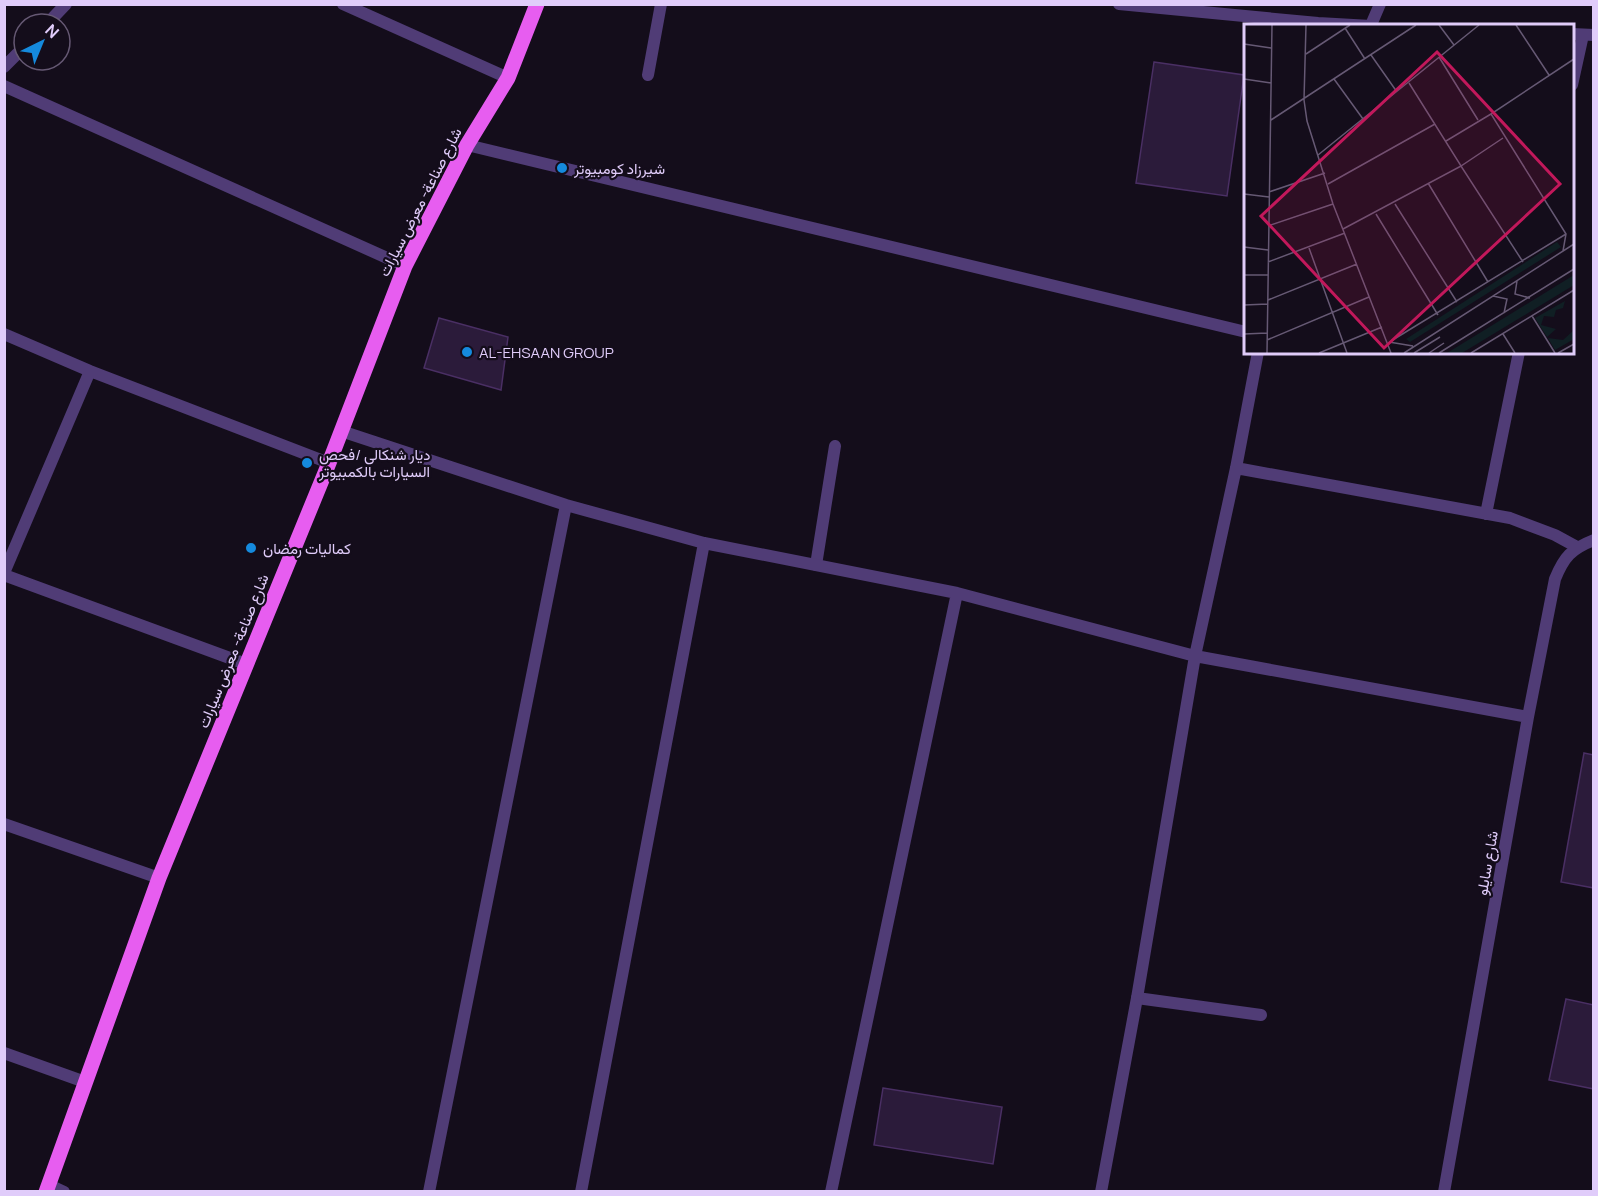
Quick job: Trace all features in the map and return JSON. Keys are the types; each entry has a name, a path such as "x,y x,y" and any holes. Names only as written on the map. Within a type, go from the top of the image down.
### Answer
{"main road":[{"name":"شارع صناعة- معرض سيارات","path":"49,1188 159,878 329,463 405,266 467,145 508,78 537,4"}],"street":[{"path":"343,4 508,78"},
{"path":"648,75 661,4"},
{"path":"1119,4 1219,9 1318,24"},
{"path":"1372,24 1380,4"},
{"path":"1574,76 1583,35"},
{"path":"4,86 405,266"},
{"path":"467,145 1244,332"},
{"path":"4,334 90,371 329,463"},
{"path":"1101,1191 1137,998 1195,656 1236,468 1258,354"},
{"path":"1486,514 1519,354"},
{"path":"90,371 4,574 246,664"},
{"path":"341,431 566,505 704,543 957,593 1195,656 1528,717"},
{"path":"816,565 835,446"},
{"path":"1236,468 1486,514 1533,526 1577,547"},
{"path":"429,1191 566,505"},
{"name":"شارع سايلو","path":"1444,1191 1528,717 1556,579 1563,561 1577,547 1593,540"},
{"path":"581,1191 704,543"},
{"path":"831,1191 957,593"},
{"path":"4,824 159,878"},
{"path":"1137,998 1261,1015"},
{"path":"4,1053 85,1082"},
{"path":"49,1188 64,1191"}],"building":[{"path":"1154,62 1244,75 1227,196 1136,183"},
{"name":"AL-EHSAAN GROUP","path":"439,318 508,337 501,390 424,368"},
{"path":"1584,753 1594,755 1594,888 1561,882"},
{"path":"1566,999 1594,1005 1594,1089 1549,1080"},
{"path":"883,1088 1002,1107 993,1164 874,1145"}],"place":[{"name":"شيرزاد كومبيوتر","path":"562,168"},
{"name":"AL-EHSAAN GROUP","path":"467,352"},
{"name":"ديار شنكالي /فحص السيارات بالكمبيوتر","path":"307,463"},
{"name":"كماليات رمضان","path":"251,548"}]}
